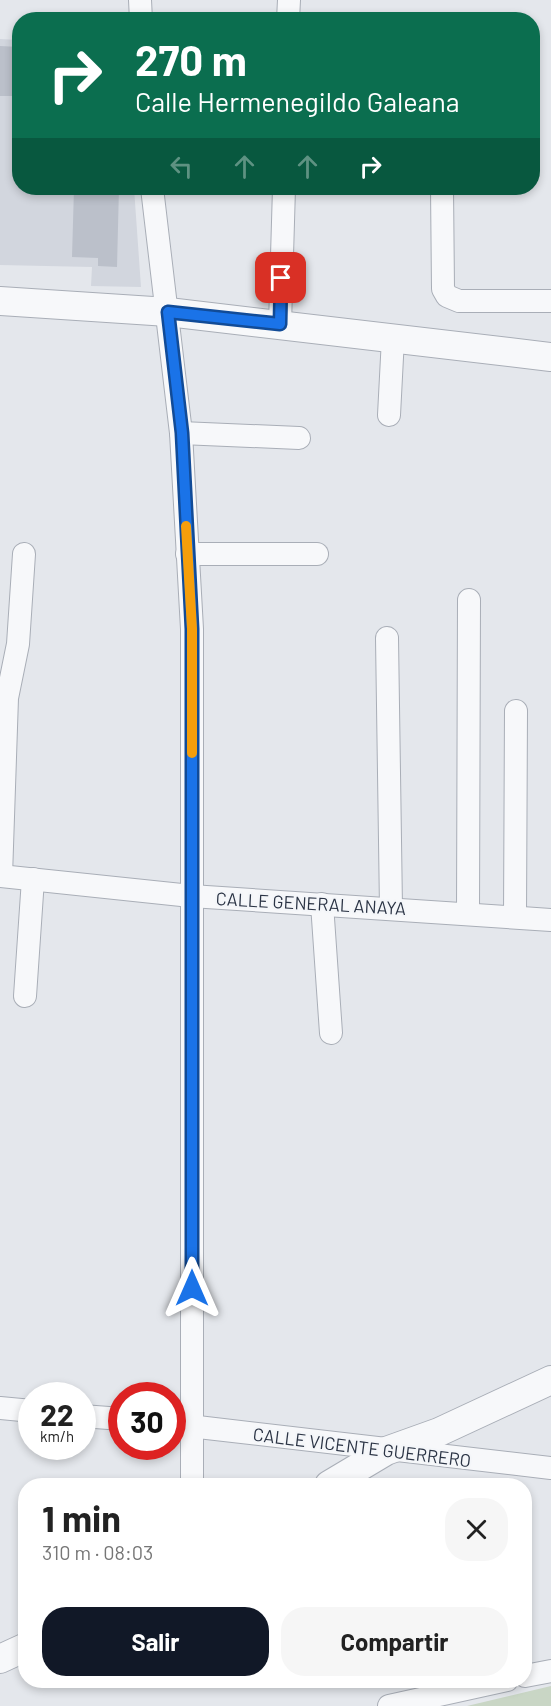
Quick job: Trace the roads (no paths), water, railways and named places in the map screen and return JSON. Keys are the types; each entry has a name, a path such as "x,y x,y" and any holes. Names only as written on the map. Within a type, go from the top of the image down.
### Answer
{"street":[{"path":"153,195 182,433 192,629 191,896 183,1382"},
{"path":"280,324 284,195"},
{"path":"442,195 443,289 447,296 459,301 551,300"},
{"path":"0,301 168,312 551,357"},
{"path":"389,415 393,338"},
{"path":"182,433 299,438"},
{"path":"1,876 7,698 18,645 24,554"},
{"path":"188,554 317,554"},
{"path":"468,913 469,600"},
{"path":"387,638 391,908"},
{"path":"515,916 516,711"},
{"name":"CALLE GENERAL ANAYA","path":"1,876 191,896 551,920"},
{"path":"25,996 33,879"},
{"path":"322,904 331,1033"},
{"path":"341,1478 386,1451 439,1432 551,1380"},
{"path":"0,1408 18,1410"},
{"name":"CALLE VICENTE GUERRERO","path":"186,1426 386,1451 551,1468"},
{"path":"186,1449 191,1478"},
{"path":"0,1659 18,1651"},
{"path":"532,1675 551,1671"},
{"path":"389,1706 471,1688"}]}
